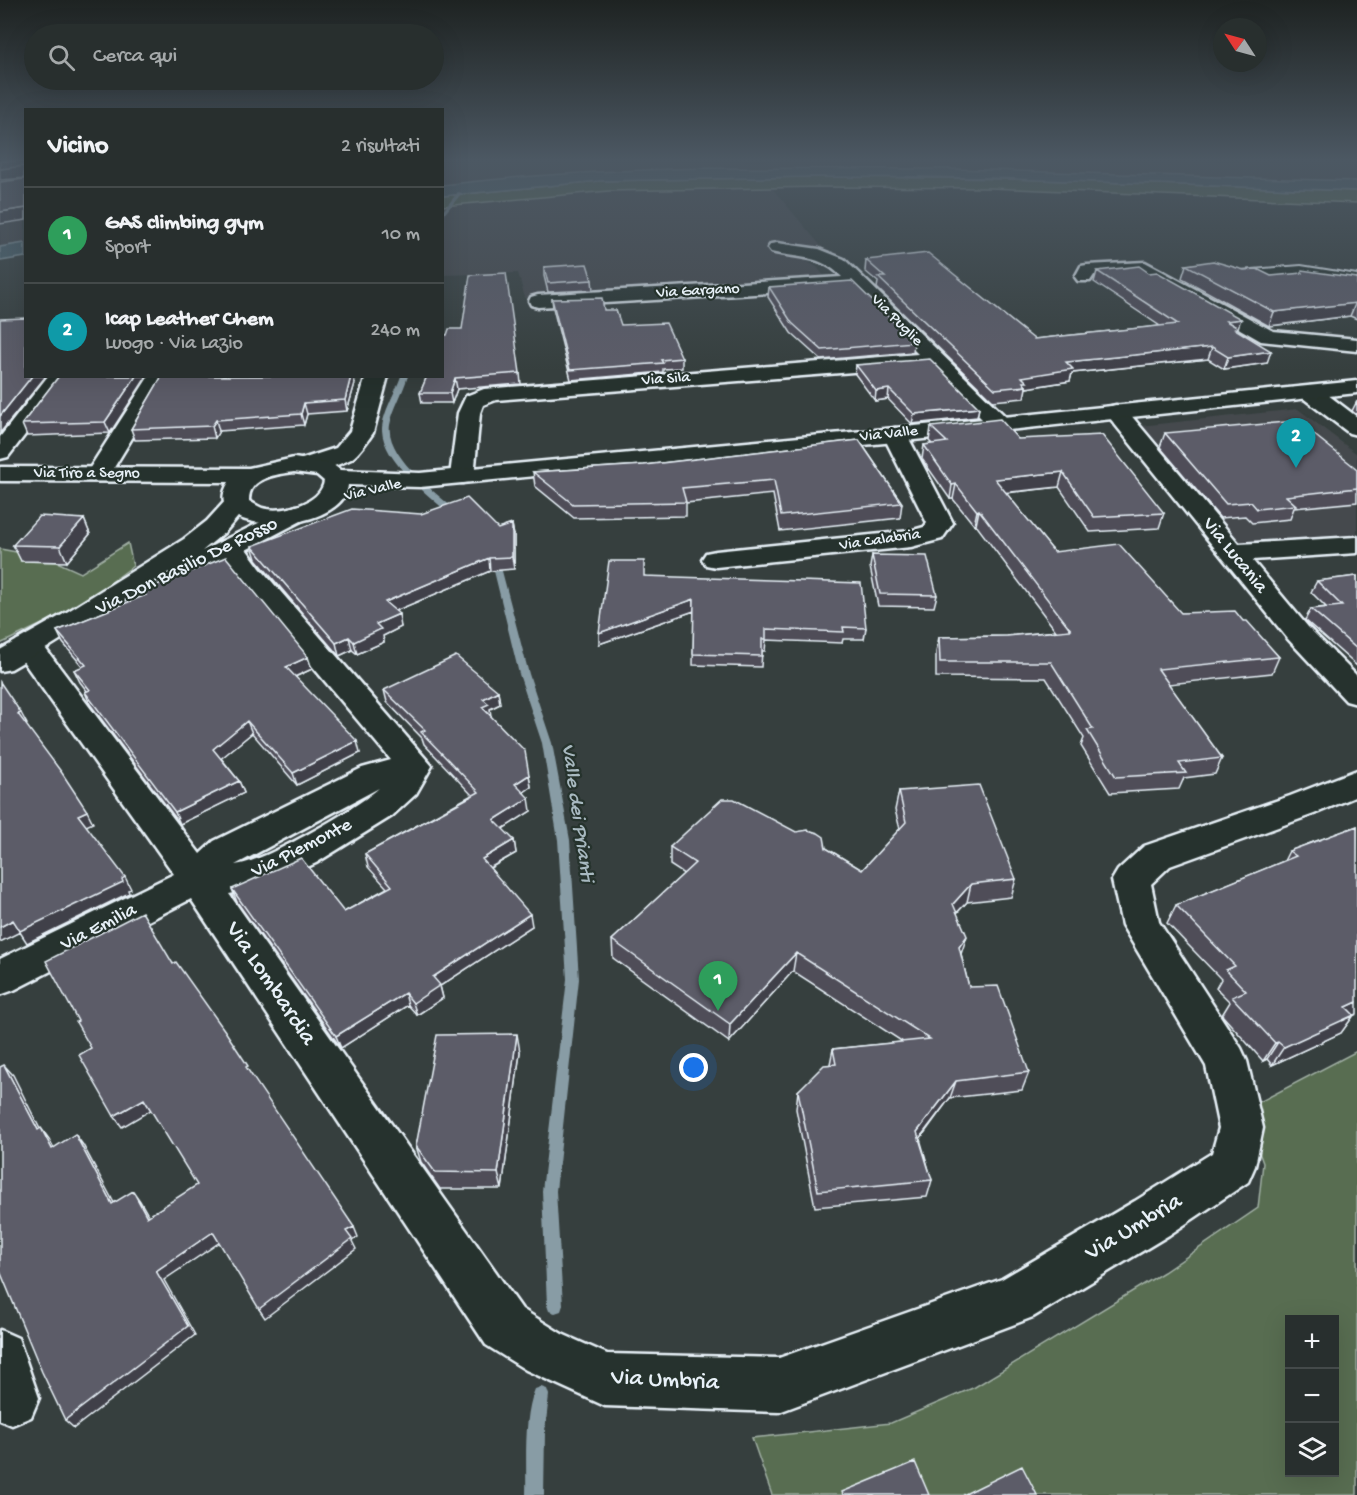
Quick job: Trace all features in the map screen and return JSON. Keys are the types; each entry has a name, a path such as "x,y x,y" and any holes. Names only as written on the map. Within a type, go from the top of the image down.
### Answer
{"street":[{"name":"Via Puglie","path":"777,248 819,254 838,263 1000,424"},
{"path":"1084,277 1087,270 1175,266"},
{"path":"1145,267 1268,337 1357,345"},
{"path":"1232,273 1301,271 1357,280"},
{"name":"Via Gargano","path":"538,301 857,282"},
{"name":"Via Sila","path":"462,476 469,413 474,401 492,394 935,359"},
{"path":"0,452 58,378"},
{"path":"98,474 159,378"},
{"path":"308,465 344,453 361,433 376,378"},
{"name":"Via Valle","path":"336,477 420,480 895,435 1357,387"},
{"path":"1311,393 1357,428"},
{"name":"Via Lucania","path":"1116,412 1298,633 1357,694"},
{"name":"Via Calabria","path":"716,559 911,539 933,533 940,523 895,435"},
{"name":"Via Valle","path":"253,475 280,466 308,465 330,471 336,477 338,485 334,494 326,502"},
{"name":"Via Tiro a Segno","path":"0,474 253,475"},
{"name":"Via Tiro a Segno","path":"174,474 235,500"},
{"path":"235,500 243,482 253,475"},
{"name":"Via Valle","path":"235,500 242,510 266,516 296,514 326,502 420,480"},
{"name":"Via Don Basilio De Rosso","path":"14,655 200,541 223,522 235,500"},
{"name":"Via Don Basilio De Rosso","path":"76,619 151,587 296,514"},
{"path":"1232,553 1357,545"},
{"name":"Via Piemonte","path":"198,879 249,878 303,853 380,807 404,785 415,766 250,574 232,548"},
{"name":"Via Lombardia","path":"14,655 198,879 504,1327"},
{"name":"Via Umbria","path":"504,1327 544,1352 605,1380 778,1385 1016,1299 1152,1218 1232,1166 1241,1128 1226,1061 1141,925 1131,880 1157,856 1302,805 1357,782"},
{"name":"Via Emilia","path":"0,978 198,879"}],"shaded area":[{"path":"0,231 24,231 24,243 0,247"},
{"path":"444,231 808,231 831,258 805,260 817,267 824,276 819,280 525,298 518,273 444,275"},
{"path":"1298,409 1357,454 1357,538 1228,548 1121,428"}],"green space":[{"path":"128,543 133,566 78,607 0,644 0,549 27,554 21,561 57,562 81,573"},
{"path":"1357,1051 1357,1495 772,1495 752,1438 891,1423 975,1387 1164,1272 1258,1208 1263,1163 1244,1110"}],"water":[{"path":"24,243 24,257 0,261 0,247"}],"building":[{"path":"928,253 1034,339 1178,324 1097,271 1139,266 1149,273 1157,272 1241,319 1226,321 1271,351 1228,357 1212,347 1066,362 1073,369 1022,377 1027,382 1023,382 1026,386 995,389 878,277 885,277 866,260"},
{"path":"1213,261 1244,270 1257,269 1271,276 1302,273 1302,270 1357,278 1357,303 1274,312 1186,265"},
{"path":"587,264 592,280 548,283 544,267"},
{"path":"506,273 520,373 455,378 450,393 420,393 426,378 444,378 444,335 447,335 449,329 462,329 470,275"},
{"path":"852,281 914,342 822,350 792,323 769,287"},
{"path":"602,298 604,310 616,310 621,325 666,323 682,358 661,360 663,363 570,370 552,299"},
{"path":"24,318 24,378 30,378 0,416 0,319"},
{"path":"930,359 979,408 914,414 889,389 876,391 856,365"},
{"path":"57,378 135,378 105,422 22,424"},
{"path":"161,378 350,378 345,400 304,403 301,414 216,420 212,426 131,429"},
{"path":"1000,419 1018,439 1102,435 1164,513 1094,517 1063,472 995,479 1054,552 1119,544 1181,613 1235,611 1279,657 1158,669 1222,758 1179,763 1186,773 1116,777 1087,730 1093,729 1051,662 940,662 939,637 1007,636 1071,630 979,510 977,511 956,484 952,485 924,445 947,442 931,427"},
{"path":"1297,421 1357,469 1357,488 1286,496 1296,505 1257,509 1251,502 1226,504 1165,433"},
{"path":"859,440 902,503 781,516 774,480 682,488 686,502 573,504 533,472 644,465"},
{"path":"467,498 498,529 512,524 512,557 489,558 385,602 399,614 376,624 381,629 354,642 349,637 336,643 252,546 352,509 421,514"},
{"path":"39,516 84,519 60,546 13,545"},
{"path":"872,555 927,556 937,595 880,594"},
{"path":"226,557 308,657 286,667 357,741 293,773 247,721 213,749 239,781 175,812 85,692 90,690 74,670 86,665 57,631 146,595 142,591"},
{"path":"609,561 644,561 644,576 861,583 866,628 843,627 844,632 766,629 766,639 762,639 762,656 693,654 694,599 599,633"},
{"path":"1357,576 1357,649 1311,609 1342,606 1317,581"},
{"path":"456,656 498,691 483,699 489,704 482,707 525,751 529,775 515,784 529,798 494,820 514,840 482,859 530,914 433,977 440,985 413,1003 405,993 336,1036 232,889 301,858 344,912 392,886 365,854 479,792 421,732 425,730 384,690"},
{"path":"0,682 21,713 18,714 87,811 78,815 125,877 122,879 123,882 20,931 13,920 0,927"},
{"path":"979,785 1016,879 971,884 953,904 967,936 959,947 969,987 998,986 1029,1072 956,1081 917,1132 932,1180 818,1191 798,1091 824,1065 836,1064 833,1049 930,1039 796,953 730,1024 612,940 695,863 670,847 722,799 734,799 796,832 808,830 818,833 824,837 826,848 862,870 906,822 899,791"},
{"path":"1357,826 1357,1002 1346,1007 1354,1015 1284,1047 1278,1042 1275,1043 1232,997 1246,991 1226,970 1235,966 1176,905 1296,856 1289,851"},
{"path":"142,912 173,964 176,962 225,1031 248,1066 246,1067 354,1227 346,1231 352,1239 259,1309 213,1232 156,1271 188,1326 65,1420 42,1372 0,1271 0,1067 4,1065 38,1130 41,1128 52,1149 75,1134 112,1204 133,1191 147,1217 197,1185 144,1099 114,1116 79,1055 91,1048 46,961"},
{"path":"517,1034 498,1173 435,1172 416,1146 437,1035"},
{"path":"915,1462 929,1495 843,1495 842,1492"},
{"path":"1022,1466 1037,1495 963,1495"}],"waterway":[{"name":"Valle dei Prianti","path":"404,378 387,424 388,441 402,464 413,476 455,514"},
{"name":"Valle dei Prianti","path":"492,559 498,571 524,674 547,743 564,840 573,979 549,1191 555,1305"},
{"name":"Valle dei Prianti","path":"535,1495 536,1431 541,1395"}],"place":[{"name":"Icap Leather Chem","path":"1296,468"},
{"name":"GAS climbing gym","path":"718,1011"}]}
